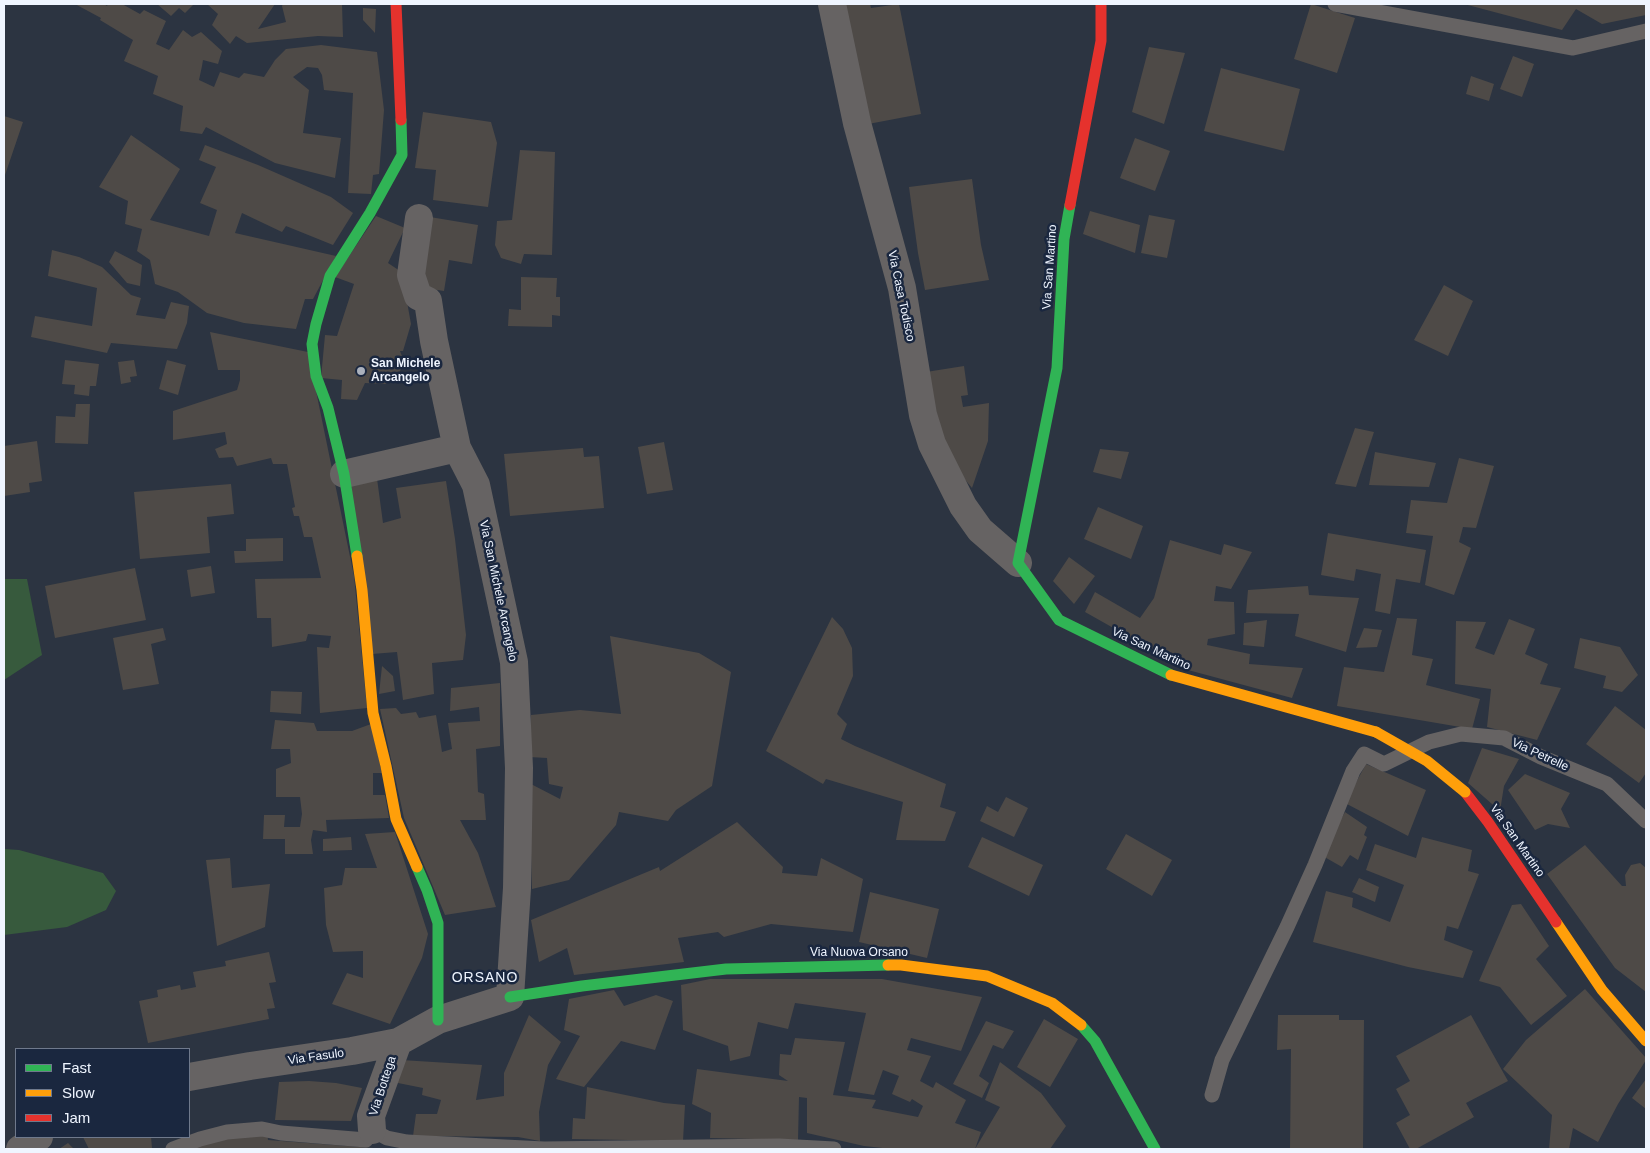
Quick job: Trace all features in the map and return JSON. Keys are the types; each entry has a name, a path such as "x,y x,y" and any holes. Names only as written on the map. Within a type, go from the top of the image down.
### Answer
{"street":[{"path":"396,4 402,155 370,213 330,276 312,344 316,376 328,408 344,474 362,590 374,713 396,819 427,890 438,924 438,1020"},
{"name":"Via Casa Todisco","path":"832,4 857,124 902,288 923,415 932,444 963,506 980,530 1018,563"},
{"name":"Via San Martino","path":"1101,4 1101,41 1064,239 1057,368 1018,563 1059,620 1176,678 1376,732 1427,761 1465,792 1488,822 1602,990 1646,1041"},
{"name":"Via San Michele Arcangelo","path":"419,218 411,274 418,296 428,301 434,341 457,448 476,485 514,662 519,768 517,888 510,996"},
{"path":"344,474 457,448"},
{"name":"Via Nuova Orsano","path":"510,996 726,969 901,965 987,976 1052,1003 1078,1021 1095,1041 1155,1149"},
{"name":"Via Fasulo","path":"190,1077 398,1042 438,1020 510,996"},
{"name":"Via Bottega","path":"372,1130 371,1116 398,1042"},
{"path":"20,1149 37,1138"}],"lane":[{"path":"1335,4 1573,48 1646,31"},
{"name":"Via Petrelle","path":"1212,1095 1222,1060 1315,865 1353,771 1364,754 1384,764 1429,742 1461,734 1504,738 1541,757 1607,784 1646,821"},
{"path":"173,1149 200,1139 249,1129 366,1140 372,1130 387,1138 407,1142 544,1149 780,1146 834,1149"}],"green space":[{"path":"4,579 27,579 42,655 4,680"},
{"path":"4,849 19,850 103,873 116,891 106,910 67,927 4,935"}],"building":[{"path":"75,4 104,4 107,6 108,4 122,4 140,14 144,10 166,21 156,44 169,50 183,30 192,37 201,32 222,51 218,64 203,60 199,80 214,87 220,72 239,78 244,73 264,77 275,60 286,49 321,45 377,52 384,110 379,174 373,175 371,194 348,193 353,93 324,90 322,75 318,68 307,67 293,77 309,90 303,133 341,138 335,178 275,163 206,127 202,134 180,131 183,106 153,94 158,76 124,61 133,40 100,20 101,18"},
{"path":"157,4 194,4 185,13 179,8 171,16"},
{"path":"207,4 275,4 258,29 286,22 283,4 342,4 343,37 318,36 247,43 236,36 230,44 212,25 218,14"},
{"path":"839,4 870,4 871,8 899,4 921,114 863,125"},
{"path":"1311,4 1355,18 1337,73 1294,59"},
{"path":"1464,4 1646,4 1646,15 1602,24 1576,9 1562,30"},
{"path":"363,8 376,9 375,33 363,20"},
{"path":"1149,47 1185,53 1164,124 1132,112"},
{"path":"1513,56 1534,64 1522,97 1500,89"},
{"path":"1221,68 1300,89 1284,151 1204,131"},
{"path":"1471,76 1494,84 1489,101 1466,94"},
{"path":"423,112 491,122 497,143 488,207 433,200 436,170 415,168"},
{"path":"4,116 23,122 4,178"},
{"path":"131,135 180,169 150,220 209,236 217,210 200,203 216,167 199,160 205,145 258,165 331,197 353,213 333,245 286,226 282,232 242,213 235,233 336,256 313,299 305,299 296,329 244,323 207,313 178,292 155,284 150,260 137,251 142,229 125,224 128,201 99,187"},
{"path":"1135,138 1170,151 1155,191 1120,178"},
{"path":"520,150 555,152 552,255 524,254 521,264 501,258 495,245 497,221 512,220"},
{"path":"972,179 981,245 989,280 925,290 909,187"},
{"path":"1090,211 1140,225 1135,253 1083,234"},
{"path":"1149,215 1175,220 1167,258 1141,253"},
{"path":"376,216 405,228 388,263 400,271 411,324 403,351 400,351 403,365 397,377 385,384 365,383 357,400 341,399 342,380 321,378 325,335 337,336 354,284 335,277"},
{"path":"430,217 478,225 472,264 449,260 444,291 418,287"},
{"path":"52,250 79,257 102,267 131,295 141,298 136,315 165,319 171,302 189,306 187,323 177,349 111,343 107,353 31,337 35,316 92,326 97,288 48,276"},
{"path":"115,251 142,265 140,286 127,283 109,262"},
{"path":"521,277 557,278 556,297 560,297 560,316 552,315 552,327 508,326 509,309 521,310"},
{"path":"1444,285 1473,301 1448,356 1414,340"},
{"path":"210,332 308,352 354,576 367,708 320,713 317,647 329,648 331,636 308,634 306,641 272,647 271,618 257,618 255,579 321,578 312,537 304,537 299,516 294,516 292,508 295,507 287,464 273,464 271,458 237,466 233,457 219,458 215,449 227,444 225,432 173,440 173,411 237,390 240,370 218,370"},
{"path":"65,360 99,364 96,386 90,386 89,396 74,394 75,385 62,384"},
{"path":"134,360 137,376 130,377 131,382 121,384 118,362"},
{"path":"167,360 186,365 178,395 159,389"},
{"path":"964,366 968,395 961,396 963,407 989,403 988,441 972,488 956,469 935,438 926,372"},
{"path":"76,404 90,404 88,444 55,443 56,416 75,417"},
{"path":"1355,428 1374,432 1356,487 1335,484"},
{"path":"37,441 42,481 29,483 30,492 4,496 4,446"},
{"path":"664,442 673,490 647,494 638,447"},
{"path":"583,448 584,457 599,456 604,508 510,516 504,454"},
{"path":"1100,449 1129,452 1121,479 1093,472"},
{"path":"1375,452 1436,463 1429,487 1369,485"},
{"path":"1459,458 1494,466 1476,528 1463,527 1459,542 1471,548 1454,595 1425,585 1433,536 1406,533 1411,500 1447,503"},
{"path":"376,471 383,523 401,518 396,488 446,481 455,539 466,635 463,660 432,663 434,694 403,700 397,652 372,654 350,477"},
{"path":"231,484 234,514 207,517 210,553 140,559 134,492"},
{"path":"1098,507 1143,526 1131,559 1084,539"},
{"path":"1328,533 1426,550 1420,583 1396,579 1390,614 1375,611 1381,574 1356,569 1354,581 1321,575"},
{"path":"283,538 283,561 235,563 234,551 246,551 246,539"},
{"path":"1170,540 1221,555 1224,544 1252,552 1231,589 1216,586 1214,601 1234,602 1235,634 1208,639 1207,645 1250,654 1249,664 1303,668 1292,698 1188,670 1085,612 1095,592 1140,618 1154,598"},
{"path":"1069,557 1095,576 1074,604 1053,581"},
{"path":"211,566 215,593 191,597 187,570"},
{"path":"135,568 146,620 55,638 45,586"},
{"path":"1308,586 1309,595 1359,598 1346,652 1295,636 1299,614 1246,613 1248,590"},
{"path":"832,617 843,629 852,648 853,676 837,714 847,724 841,739 946,784 940,807 956,812 945,841 896,840 903,802 826,779 823,784 766,751"},
{"path":"1397,618 1417,619 1412,655 1433,659 1426,685 1480,699 1472,729 1337,706 1344,667 1384,672"},
{"path":"1509,619 1535,629 1525,654 1548,664 1540,684 1561,688 1537,740 1487,727 1491,689 1455,684 1456,621 1486,622 1475,648 1494,655"},
{"path":"1267,620 1264,647 1243,645 1244,623"},
{"path":"163,628 166,640 151,644 159,684 123,690 113,638"},
{"path":"1364,628 1382,630 1377,647 1356,648"},
{"path":"610,636 699,653 731,672 712,786 676,810 668,821 619,812 616,825 569,880 532,889 529,783 560,799 563,787 549,784 547,758 529,757 531,715 580,710 621,714"},
{"path":"1580,638 1620,647 1638,675 1622,692 1603,688 1606,676 1574,668"},
{"path":"382,666 393,676 395,691 379,694"},
{"path":"500,683 500,746 476,749 478,792 484,794 486,820 460,820 478,853 496,907 445,915 404,818 380,709 396,708 401,714 416,712 419,718 436,715 442,752 452,749 448,723 480,721 479,707 450,711 451,688"},
{"path":"271,691 302,692 301,714 270,712"},
{"path":"1615,706 1646,730 1646,773 1639,783 1586,744"},
{"path":"275,720 314,723 317,731 352,731 371,724 382,773 373,773 373,795 385,795 389,818 326,820 327,832 313,830 311,840 313,854 285,854 285,839 263,839 264,815 285,815 284,827 300,827 302,814 300,797 276,797 276,769 291,763 290,749 271,749"},
{"path":"1482,748 1519,759 1504,786 1500,811 1468,783"},
{"path":"1366,764 1426,790 1408,836 1345,803"},
{"path":"1525,774 1570,793 1561,809 1570,828 1548,824 1535,830 1508,790"},
{"path":"1006,797 1028,808 1014,837 980,821 987,806 998,812"},
{"path":"1345,812 1367,827 1364,835 1367,837 1358,860 1350,855 1342,867 1321,855"},
{"path":"737,822 783,867 782,873 817,876 821,858 863,879 853,932 771,924 724,937 718,932 678,938 684,962 574,975 567,948 539,962 531,920 659,867 660,871"},
{"path":"395,832 428,934 422,958 390,1024 332,1004 347,973 363,978 363,951 333,952 326,925 324,888 342,885 345,868 377,868 365,834"},
{"path":"1126,834 1172,860 1152,896 1106,869"},
{"path":"351,837 352,850 323,851 323,839"},
{"path":"982,837 1043,865 1029,896 968,867"},
{"path":"1422,837 1472,850 1468,871 1479,874 1458,929 1447,926 1444,940 1473,951 1463,978 1408,967 1313,942 1326,891 1353,898 1352,907 1390,922 1404,885 1366,870 1375,844 1416,858"},
{"path":"1585,845 1622,886 1626,886 1625,875 1631,865 1640,863 1646,868 1646,992 1615,968 1547,874"},
{"path":"230,858 232,888 270,884 265,927 217,946 206,860"},
{"path":"1359,878 1379,887 1375,902 1352,892"},
{"path":"870,892 939,909 927,958 859,942"},
{"path":"1521,904 1549,946 1536,959 1567,996 1531,1025 1500,987 1479,981 1512,905"},
{"path":"269,952 276,982 269,983 275,1008 267,1009 269,1019 148,1043 139,1001 158,997 157,990 180,985 181,990 196,987 193,972 226,966 225,961"},
{"path":"710,979 882,979 982,997 961,1051 911,1038 907,1050 931,1056 920,1081 933,1088 936,1082 966,1100 955,1123 981,1132 975,1149 892,1149 864,1146 807,1133 807,1098 799,1097 798,1140 710,1138 711,1113 692,1104 697,1069 788,1081 779,1075 780,1054 791,1055 795,1038 845,1042 833,1095 876,1100 872,1108 918,1117 923,1106 912,1099 910,1102 892,1094 899,1076 883,1070 874,1095 848,1091 866,1013 795,1003 788,1029 758,1022 750,1056 730,1061 728,1046 683,1030 681,985"},
{"path":"1585,989 1646,1060 1618,1104 1598,1142 1573,1128 1569,1149 1549,1149 1552,1115 1503,1069 1526,1040"},
{"path":"614,990 624,1006 656,995 673,1001 655,1050 621,1041 584,1087 556,1079 580,1036 564,1030 569,999"},
{"path":"529,1015 561,1042 548,1065 539,1112 540,1141 518,1137 413,1136 416,1114 437,1114 441,1100 422,1095 423,1088 393,1082 401,1060 482,1065 476,1100 504,1096 504,1073"},
{"path":"1278,1015 1339,1015 1339,1020 1364,1020 1363,1149 1290,1149 1291,1049 1277,1050"},
{"path":"1471,1015 1508,1081 1466,1103 1474,1117 1416,1149 1410,1149 1396,1123 1410,1115 1396,1089 1410,1081 1396,1056"},
{"path":"1044,1019 1078,1039 1050,1087 1017,1067"},
{"path":"986,1021 1014,1031 1003,1049 993,1045 979,1076 989,1083 982,1098 953,1084"},
{"path":"1000,1062 1041,1093 1066,1126 1050,1149 975,1149 1000,1107 985,1100"},
{"path":"1646,1079 1646,1109 1632,1098"},
{"path":"309,1081 336,1083 362,1088 351,1121 275,1120 279,1082"},
{"path":"587,1087 664,1103 685,1105 683,1141 572,1139 573,1118 585,1119"},
{"path":"267,1131 268,1140 374,1149 184,1149 197,1142"},
{"path":"84,1138 151,1138 152,1148 89,1149"},
{"path":"68,1143 74,1149 59,1149"}],"traffic: fast":[{"path":"357,556 344,474 328,408 316,376 312,344 330,276 370,213 402,155 401,120"},
{"path":"1070,205 1064,239 1057,368 1018,563 1059,620 1171,675"},
{"path":"417,867 438,923 438,1020"},
{"path":"510,997 582,986 726,969 888,965"},
{"path":"1081,1025 1095,1041 1155,1149"}],"traffic: slow":[{"path":"357,556 362,590 373,713 396,819 417,867"},
{"path":"1171,675 1376,732"},
{"path":"1376,732 1427,761 1465,792"},
{"path":"1556,922 1602,990 1646,1041"},
{"path":"888,965 987,976 1052,1003 1081,1025"}],"traffic: jam":[{"path":"396,4 401,120"},
{"path":"1070,205 1101,41 1101,4"},
{"path":"1465,792 1488,822 1556,922"}],"place":[{"name":"San Michele Arcangelo","path":"361,371"}],"district":[{"name":"ORSANO","path":"485,978"}]}
